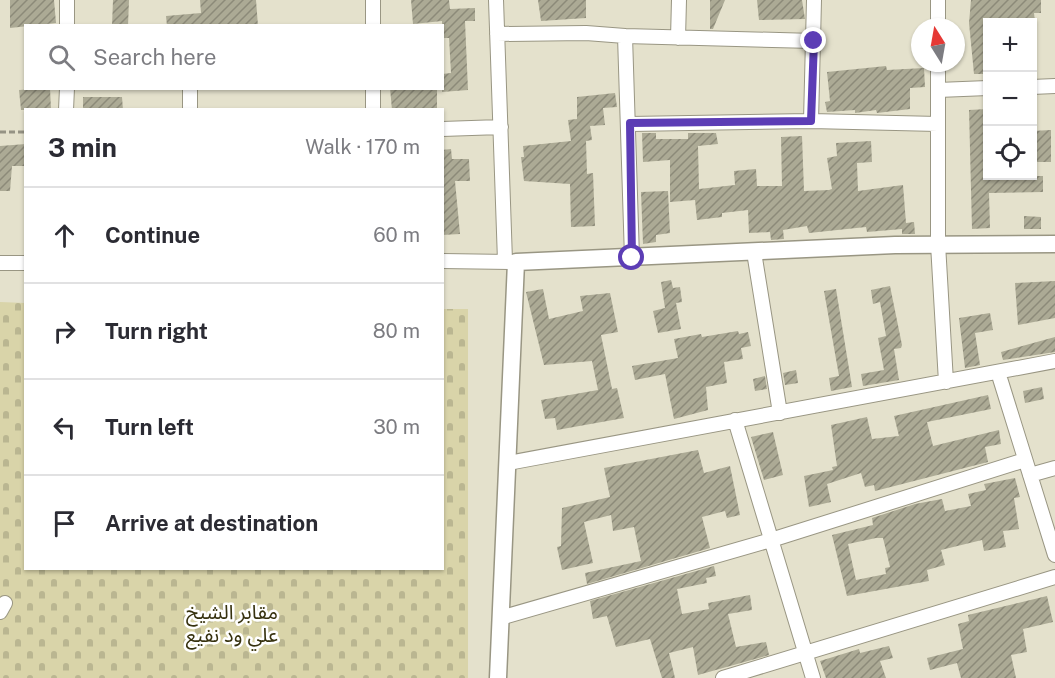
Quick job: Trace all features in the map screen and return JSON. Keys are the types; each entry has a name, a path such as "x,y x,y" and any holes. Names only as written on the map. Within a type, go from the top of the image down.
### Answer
{"street":[{"path":"67,24 68,0"},
{"path":"373,0 373,24"},
{"path":"496,0 501,127 511,261 508,463 498,678"},
{"path":"678,38 679,0"},
{"path":"811,121 814,0"},
{"path":"938,0 938,18"},
{"path":"497,34 586,33 814,41"},
{"path":"625,36 630,123 632,258"},
{"path":"938,72 939,244 946,382"},
{"path":"1037,87 1055,87"},
{"path":"938,90 983,88"},
{"path":"66,108 67,90"},
{"path":"190,90 190,108"},
{"path":"373,90 373,108"},
{"path":"630,123 811,121 939,124"},
{"path":"444,129 501,127"},
{"path":"444,261 632,258 939,244 1055,244"},
{"path":"754,252 780,413"},
{"path":"0,263 24,263"},
{"path":"508,463 1055,362"},
{"path":"998,372 1055,555"},
{"path":"735,420 813,678"},
{"path":"500,618 771,540 1025,460"},
{"path":"1030,475 1055,468"},
{"path":"723,678 1055,577"}],"path":[{"path":"0,132 24,132"}],"green space":[{"name":"مقابر الشيخ علي ود نفيع","path":"0,302 24,303 24,570 444,570 444,309 468,309 468,678 0,678"}],"building":[{"path":"10,0 54,0 56,23 24,24 24,26 10,28"},
{"path":"113,0 129,0 128,24 112,24"},
{"path":"200,0 256,0 258,24 167,24 166,16 201,13"},
{"path":"411,0 449,0 450,9 475,8 475,21 465,21 468,90 442,92 444,74 451,73 449,38 444,38 442,21 413,24"},
{"path":"538,0 586,0 586,18 541,21"},
{"path":"710,0 725,0 713,29 710,29"},
{"path":"757,0 802,0 805,19 759,20"},
{"path":"971,0 1041,0 1041,13 1034,13 1035,18 983,18 983,74 974,74 969,23"},
{"path":"886,66 887,70 911,69 911,72 924,72 925,87 910,88 910,109 877,113 876,110 855,113 855,110 827,112 825,102 830,101 827,72"},
{"path":"19,90 50,90 51,108 21,110"},
{"path":"390,90 437,90 437,108 392,108"},
{"path":"615,93 617,107 603,108 605,125 590,126 592,140 586,141 587,174 593,173 595,226 571,227 570,184 524,181 521,157 524,157 523,146 571,141 568,120 577,119 577,97"},
{"path":"83,97 122,97 123,108 83,108"},
{"path":"983,109 983,180 1037,180 1037,176 1043,176 1043,192 989,193 990,228 972,229 969,110"},
{"path":"1051,130 1051,162 1037,162 1037,131"},
{"path":"642,133 656,133 656,139 688,139 688,133 716,133 718,144 698,146 699,189 735,185 734,171 756,169 757,186 782,186 781,137 802,136 804,191 829,190 832,189 827,158 837,156 836,143 871,141 872,162 857,163 858,191 903,185 906,223 914,222 915,234 902,234 902,229 867,232 866,227 809,233 807,226 783,230 784,239 771,240 770,232 749,233 748,210 722,213 722,217 697,220 695,200 670,202 670,160 643,162"},
{"path":"24,144 24,166 12,166 10,191 0,191 0,146"},
{"path":"451,149 452,159 469,159 470,181 455,181 460,234 444,235 444,150"},
{"path":"668,191 670,233 656,235 656,242 643,244 641,192"},
{"path":"1024,216 1041,217 1041,229 1024,229"},
{"path":"671,280 673,288 680,287 682,302 676,303 681,329 658,333 653,311 665,308 661,282"},
{"path":"1055,281 1055,318 1018,325 1015,283"},
{"path":"890,286 902,345 901,348 894,349 899,380 863,386 861,374 884,370 878,338 886,336 880,302 873,304 871,290"},
{"path":"543,289 549,319 583,311 580,296 610,293 618,332 601,335 612,389 617,388 624,418 557,430 555,418 545,419 541,400 598,390 592,361 544,365 526,292"},
{"path":"836,289 852,387 831,391 829,378 839,376 824,291"},
{"path":"990,313 993,330 975,333 980,365 965,368 959,318"},
{"path":"738,331 739,334 748,332 751,346 741,348 743,359 724,362 727,383 706,387 708,410 674,419 665,374 635,380 632,366 678,358 674,339"},
{"path":"1055,337 1055,352 1003,360 1001,352"},
{"path":"796,370 798,383 785,385 783,373"},
{"path":"765,376 767,389 755,391 753,379"},
{"path":"1042,387 1044,399 1025,403 1023,391"},
{"path":"988,395 991,409 927,422 933,446 999,430 1001,444 985,447 988,462 875,491 874,485 865,487 861,473 827,484 831,502 809,507 804,476 833,470 832,467 837,466 831,425 867,417 872,439 899,436 894,416"},
{"path":"773,432 783,475 764,480 751,437"},
{"path":"698,450 704,473 730,466 740,515 727,518 725,511 702,517 710,548 587,584 585,573 641,561 634,527 613,531 611,515 584,522 593,563 562,570 557,547 561,546 562,508 610,497 604,468"},
{"path":"1015,478 1020,497 1014,498 1019,529 1003,531 1006,547 984,551 982,540 941,550 945,565 927,570 929,581 847,596 832,535 873,525 872,518 915,504 942,499 945,511 971,506 968,494 986,490 984,484","holes":["883,538 890,567 885,568 886,574 856,580 848,544"]},
{"path":"714,566 716,576 706,578 707,583 677,589 682,614 709,609 708,603 750,595 752,610 728,614 736,647 766,642 769,655 698,675 693,647 669,653 675,678 662,678 650,639 616,647 607,616 593,619 590,601"},
{"path":"1047,596 1053,622 1023,629 1027,652 1011,655 1016,678 961,678 957,663 930,670 927,658 963,649 958,624 969,621 968,615"},
{"path":"889,646 893,658 880,661 886,678 826,678 820,661 859,649 860,653"}],"route":[{"path":"632,258 630,123 811,121 814,41"}]}
